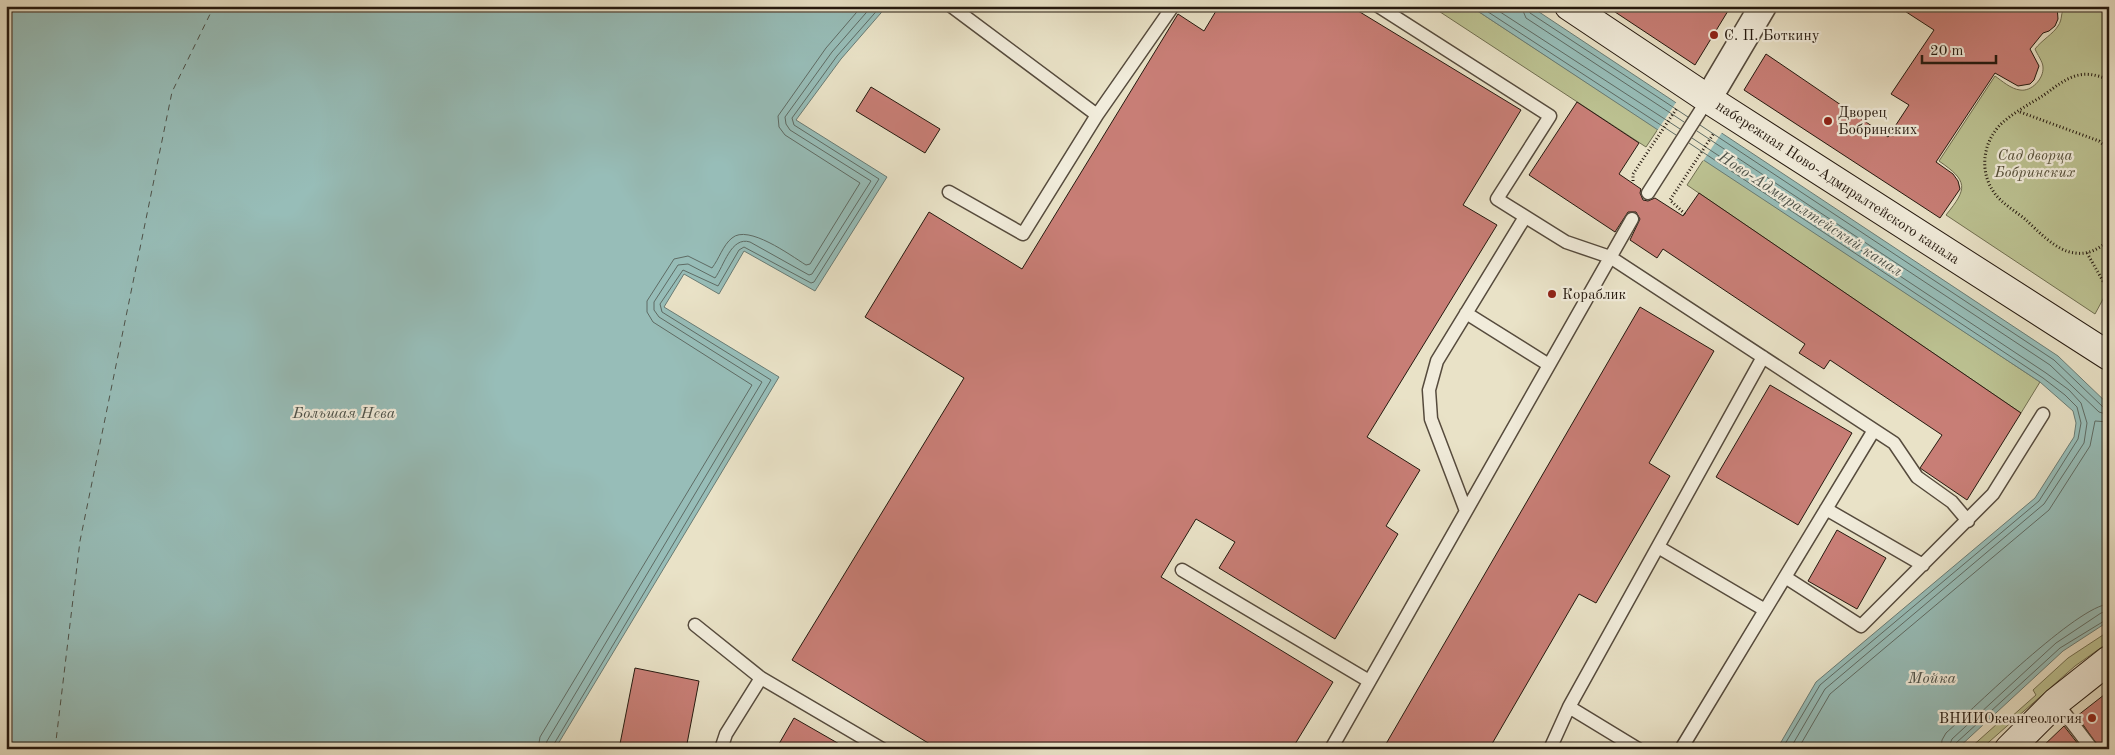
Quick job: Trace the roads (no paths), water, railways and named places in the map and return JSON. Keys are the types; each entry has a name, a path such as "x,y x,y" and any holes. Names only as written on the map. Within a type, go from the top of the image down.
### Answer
{"main road":[{"name":"набережная Ново-Адмиралтейского канала","path":"1570,6 1703,107 2109,356"},
{"path":"2009,749 2056,702 2109,660"}],"street":[{"path":"1703,107 1763,6"}],"lane":[{"path":"951,6 1097,115"},
{"path":"949,192 1023,234 1097,115 1173,6"},
{"path":"1378,6 1550,116 1497,199 1566,242 1610,257 1894,443 1917,477 1952,502 1968,521"},
{"path":"1648,193 1703,107"},
{"path":"1466,511 1431,419 1429,390 1437,361 1525,217"},
{"path":"1331,749 1632,219"},
{"path":"1466,313 1549,365"},
{"path":"1550,749 1569,708 1763,357"},
{"path":"1785,577 1861,626 1993,494 2043,414"},
{"path":"1681,749 1874,430"},
{"path":"1826,509 1923,565"},
{"path":"1658,547 1765,610"},
{"path":"1182,570 1369,681"},
{"path":"695,625 761,678 882,749"},
{"path":"721,749 726,734 761,678"},
{"path":"2056,702 2092,749"},
{"path":"1569,708 1638,749"}],"water":[{"name":"Большая Нева","path":"6,6 887,6 841,59 796,120 887,177 815,291 744,251 719,294 684,274 664,307 779,377 555,749 6,749"},
{"name":"Мойка","path":"1470,6 1530,6 2058,356 2109,405 2109,621 2063,651 1957,749 1777,749 1816,682 2035,498 2074,437 2076,423 2073,411 2040,382"}],"place":[{"name":"С. П. Боткину","path":"1714,35"},
{"name":"Дворец Бобринских","path":"1828,121"},
{"name":"Кораблик","path":"1552,294"},
{"name":"ВНИИОкеангеология","path":"2092,718"}],"park label":[{"name":"Сад дворца Бобринских","path":"2035,164"}],"water label":[{"name":"Ново-Адмиралтейский канал","path":"1811,213"}]}
